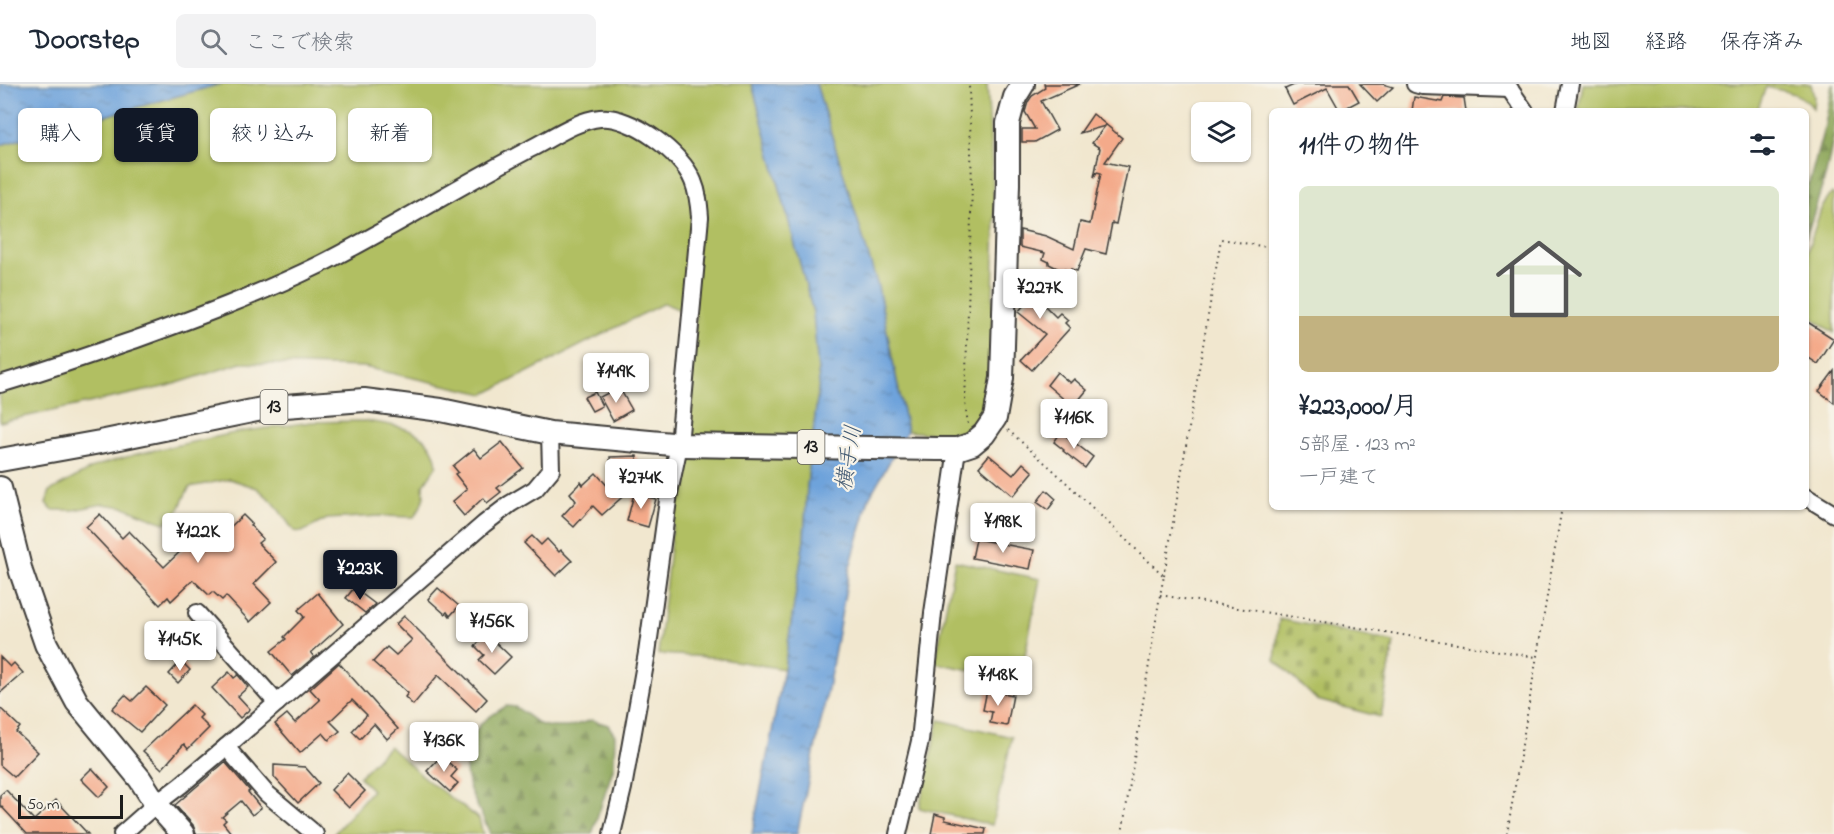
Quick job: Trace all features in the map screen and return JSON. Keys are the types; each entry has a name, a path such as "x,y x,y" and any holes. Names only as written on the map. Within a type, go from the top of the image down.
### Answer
{"main road":[{"path":"956,447 984,434 994,418 1002,378 1008,123 1015,97 1023,84"},
{"name":"13","path":"0,460 272,407 364,400 441,411 550,433 681,445 956,447"},
{"path":"0,488 21,572 46,644 77,702 140,779 156,804 183,834"}],"street":[{"path":"1415,84 1508,87 1523,108"},
{"path":"1566,108 1570,84"},
{"path":"0,384 39,373 201,316 318,265 503,163 585,121 602,118 620,121 641,130 658,141 684,165 693,180 698,196 700,217 681,445 669,493 647,653 623,788 612,834"},
{"path":"122,834 484,524 535,489 550,470 550,433"},
{"path":"898,834 920,741 933,613 956,447"},
{"path":"1809,499 1834,514"},
{"path":"196,613 277,703"},
{"path":"226,747 266,793 315,834"}],"path":[{"path":"956,447 964,404 972,186 969,84"},
{"path":"1122,834 1221,239 1269,247"},
{"path":"994,418 1053,470 1164,576"},
{"path":"1507,834 1561,510"},
{"path":"1160,595 1536,657"}],"green space":[{"path":"221,84 752,84 813,312 819,382 807,486 804,540 784,669 710,657 658,654 696,317 664,303 485,394 364,367 241,363 168,386 0,422 0,145 18,140 18,162 102,162 102,117 114,114 114,162 198,162 198,108 134,108"},
{"path":"816,84 987,84 995,217 991,384 982,421 964,433 907,431 878,287"},
{"path":"1583,84 1641,84 1655,87 1670,84 1811,84 1814,97 1813,108 1798,95 1766,87 1758,108 1579,108"},
{"path":"1832,84 1834,84 1834,134 1826,174 1809,228 1809,183 1825,125"},
{"path":"1832,193 1834,196 1834,333 1809,315 1809,246 1821,209"},
{"path":"366,421 411,431 421,436 434,453 437,465 423,486 424,497 414,517 379,516 327,519 302,532 294,531 274,503 257,488 230,479 190,487 178,511 164,523 124,507 103,504 74,510 52,510 46,503 50,491 96,466 137,454 239,432 311,422"},
{"path":"955,561 1040,579 1020,680 935,663"},
{"path":"1279,619 1394,642 1381,717 1317,700 1275,660"},
{"path":"506,706 516,707 539,724 550,727 568,727 592,720 608,725 615,735 614,766 592,834 490,834 469,787 466,772 467,755 475,731 489,717"},
{"path":"939,720 1012,737 992,825 919,808"},
{"path":"389,746 427,780 479,819 483,834 334,834 372,790 359,777"}],"water":[{"path":"0,84 221,84 134,108 114,108 114,114 102,117 102,108 18,108 18,140 0,145"},
{"name":"横手川","path":"752,84 816,84 878,287 907,431 869,498 849,571 828,688 797,834 752,834 784,669 804,540 807,486 819,382 813,312"}],"building":[{"path":"1044,84 1080,84 1041,101 1057,130 1035,142 1022,142 1022,129 1035,129 1025,112 1028,102 1032,96 1045,88"},
{"path":"1296,84 1349,84 1359,101 1346,108 1338,108 1327,88 1293,105 1285,89"},
{"path":"1360,84 1383,84 1393,87 1377,102"},
{"path":"1414,97 1442,102 1444,97 1464,98 1466,108 1412,108"},
{"path":"1093,114 1122,138 1105,162 1128,167 1116,224 1112,223 1106,254 1086,249 1077,271 1071,269 1070,272 1064,269 1063,271 1043,259 1045,253 1020,247 1020,230 1046,236 1074,249 1080,222 1090,224 1101,173 1097,172 1094,177 1100,148 1092,143 1105,126 1080,133"},
{"path":"1022,270 1049,293 1041,302 1056,317 1060,313 1068,320 1065,323 1070,328 1032,370 1021,360 1045,334 1018,312 1031,297 1018,287 1019,273"},
{"path":"1809,323 1834,339 1818,364 1809,358"},
{"path":"1834,371 1834,403 1819,391"},
{"path":"1057,372 1070,383 1074,379 1087,390 1073,407 1047,385"},
{"path":"619,387 632,410 613,421 600,397"},
{"path":"595,392 602,406 592,411 584,397"},
{"path":"1061,432 1093,457 1085,468 1054,442"},
{"path":"502,442 523,468 497,488 501,492 487,503 483,498 464,516 452,502 467,489 455,474 458,472 453,466 474,449 481,458"},
{"path":"989,455 1013,475 1023,463 1033,472 1013,496 979,467"},
{"path":"637,456 638,483 602,515 593,506 574,527 562,516 576,501 570,493 581,482 583,485 596,473 611,490 610,457"},
{"path":"1046,490 1056,499 1048,510 1037,502"},
{"path":"634,494 656,499 648,527 627,521"},
{"path":"100,514 122,538 129,531 164,567 211,522 223,534 243,515 263,539 258,543 276,562 254,584 271,602 250,622 226,596 222,600 213,592 209,595 193,580 171,601 168,597 160,605 86,527"},
{"path":"532,536 541,545 547,539 559,552 561,550 572,561 556,576 524,543"},
{"path":"976,539 1034,550 1030,569 972,558"},
{"path":"354,588 375,604 365,613 346,598"},
{"path":"438,588 459,606 450,616 428,599"},
{"path":"318,593 343,624 311,653 314,657 292,676 271,651 286,639 284,637 304,617 298,610"},
{"path":"404,616 487,699 476,711 438,675 413,705 405,697 408,693 373,662 387,647 396,655 412,640 396,624"},
{"path":"487,634 511,657 494,674 479,660 484,655 475,646"},
{"path":"0,657 10,667 14,663 23,673 0,693"},
{"path":"181,661 190,670 178,683 169,674"},
{"path":"339,663 398,729 387,739 374,724 360,739 352,731 367,715 352,700 330,721 340,731 329,740 323,733 300,753 275,724 287,714 295,723 320,700 310,689"},
{"path":"229,672 234,678 238,675 248,687 238,696 250,709 240,718 212,688"},
{"path":"146,687 165,705 140,732 112,709 125,695 132,701"},
{"path":"987,690 1013,695 1007,726 990,723 992,712 983,710"},
{"path":"192,705 202,715 199,718 209,728 188,749 184,744 162,769 143,751"},
{"path":"0,708 20,727 16,732 38,752 14,777 0,765"},
{"path":"441,756 457,770 451,777 458,783 450,792 427,771"},
{"path":"225,762 250,791 248,792 261,808 252,815 241,801 222,817 226,820 223,823 232,834 196,834 193,825 175,805"},
{"path":"274,765 305,767 319,783 298,803 274,777"},
{"path":"92,768 109,787 99,797 81,779"},
{"path":"347,773 365,791 349,808 331,790"},
{"path":"6,790 34,820 56,800 88,834 27,834 0,805 0,795"},
{"path":"935,814 945,817 945,820 986,829 985,834 931,834"}]}
